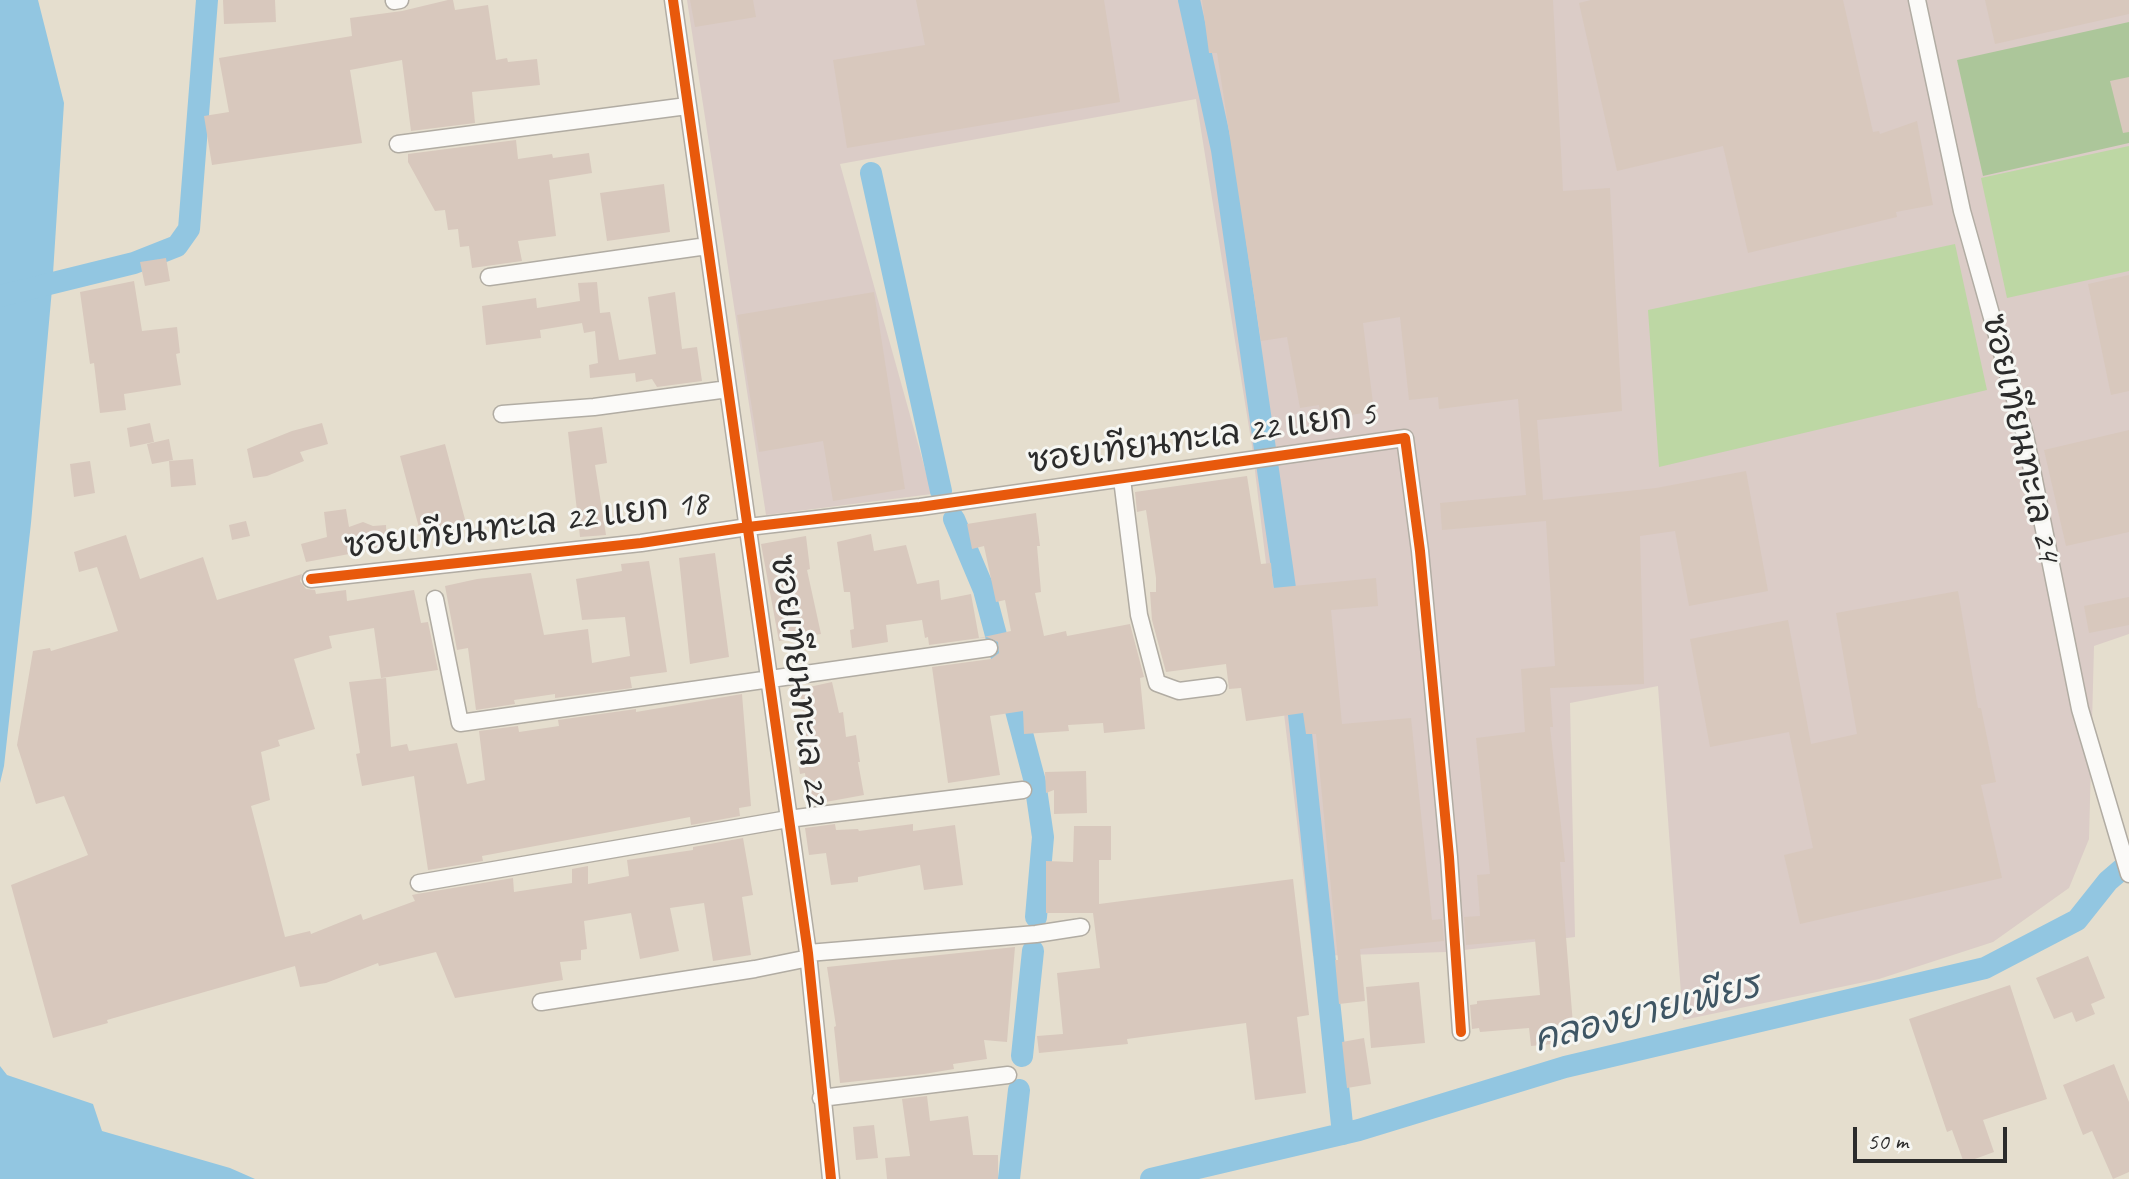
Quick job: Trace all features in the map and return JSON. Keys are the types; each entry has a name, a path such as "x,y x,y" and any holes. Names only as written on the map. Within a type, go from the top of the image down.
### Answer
{"street":[{"name":"ซอยเทียนทะเล 22","path":"673,0 809,956 831,1179"},
{"name":"ซอยเทียนทะเล 24","path":"1917,0 1962,211 2025,435 2080,709 2129,874"},
{"path":"398,144 687,106"},
{"path":"489,277 707,246"},
{"path":"502,414 594,407 728,389"},
{"name":"ซอยเทียนทะเล 22 แยก 5","path":"748,527 920,507 1405,438 1420,551 1448,843 1461,1032"},
{"path":"1122,479 1139,615 1157,683 1179,691 1218,686"},
{"name":"ซอยเทียนทะเล 22 แยก 18","path":"311,579 641,543 748,527"},
{"path":"435,599 460,723 989,648"},
{"path":"419,883 788,819 1023,790"},
{"path":"541,1002 755,969 809,956 1081,927"},
{"path":"821,1098 1008,1075"}],"shaded area":[{"path":"687,0 2129,0 2129,634 2094,646 2089,839 2069,888 1993,942 1879,979 1683,1020 1658,686 1570,703 1575,937 1447,952 1313,956 1252,446 1196,99 840,164 932,494 766,515"}],"green space":[{"path":"2129,22 2129,143 1983,176 1957,60"},
{"path":"2129,146 2129,271 2007,298 1981,178"},
{"path":"1955,244 1987,390 1659,467 1648,310"}],"water":[{"path":"0,0 38,0 64,103 52,289 31,523 0,783"},
{"path":"0,1066 7,1075 93,1104 102,1131 230,1168 255,1179 0,1179"}],"building":[{"path":"223,0 275,0 276,22 224,24"},
{"path":"453,0 455,10 488,5 496,60 537,59 540,85 472,92 475,123 411,131 402,60 350,70 362,143 212,165 204,116 229,112 219,58 352,36 350,18 402,11"},
{"path":"690,0 753,0 756,17 695,27"},
{"path":"916,0 1104,0 1120,102 847,148 833,60 925,45"},
{"path":"1202,0 1553,0 1563,191 1610,188 1622,411 1537,420 1543,500 1656,488 1746,471 1768,591 1689,606 1675,531 1640,536 1644,684 1550,688 1553,727 1550,727 1565,862 1560,862 1574,1037 1552,1039 1552,1044 1531,1046 1529,1028 1480,1032 1479,1028 1472,1029 1470,1005 1477,1004 1477,1001 1540,995 1535,939 1466,945 1464,917 1480,916 1477,875 1490,874 1476,738 1525,732 1521,669 1555,666 1546,521 1442,530 1440,503 1526,495 1518,399 1439,409 1438,397 1409,400 1400,317 1363,323 1374,411 1322,420 1319,405 1300,408 1287,337 1261,341 1217,53 1209,53"},
{"path":"1591,0 1843,0 1873,132 1879,131 1880,134 1917,121 1933,205 1896,212 1897,217 1748,253 1723,146 1617,171 1579,3"},
{"path":"1985,0 2129,0 2129,14 1995,44"},
{"path":"2129,77 2129,132 2123,133 2110,81"},
{"path":"516,140 518,159 589,153 592,173 549,180 556,236 518,241 522,261 472,268 469,246 460,247 458,229 448,230 445,210 435,211 408,162 408,154"},
{"path":"664,184 670,232 607,241 600,193"},
{"path":"166,258 170,281 145,286 140,262"},
{"path":"2129,275 2129,391 2111,395 2088,284"},
{"path":"134,281 142,331 177,327 180,353 176,354 181,385 124,394 126,410 100,413 80,292"},
{"path":"597,282 600,313 610,312 619,360 656,354 648,297 675,292 682,349 697,347 702,381 657,387 652,379 636,382 635,373 590,378 589,365 598,363 595,331 584,333 582,323 540,330 541,338 486,345 482,306 536,298 537,308 580,301 578,283"},
{"path":"874,292 905,489 833,501 823,441 759,452 737,315"},
{"path":"150,423 154,442 130,447 127,428"},
{"path":"322,423 328,444 300,452 304,461 267,476 253,478 247,449"},
{"path":"602,427 607,463 595,465 606,535 580,537 568,432"},
{"path":"2129,430 2129,532 2066,546 2044,450"},
{"path":"169,439 173,460 152,464 147,444"},
{"path":"445,444 467,527 422,539 400,456"},
{"path":"193,459 196,485 171,487 169,461"},
{"path":"90,461 95,493 74,497 70,464"},
{"path":"1247,476 1261,564 1271,563 1273,588 1376,578 1378,606 1331,610 1342,724 1411,718 1432,920 1442,919 1444,941 1360,949 1365,1001 1339,1004 1335,960 1338,960 1316,734 1306,734 1303,713 1246,721 1241,688 1229,689 1226,664 1166,672 1152,620 1150,592 1156,592 1156,578 1146,510 1137,512 1135,492"},
{"path":"346,509 349,527 363,522 373,526 386,525 387,547 306,562 301,544 327,537 324,512"},
{"path":"1036,513 1041,592 1035,593 1044,636 1066,631 1067,636 1130,624 1144,677 1140,678 1145,729 1104,733 1103,723 1068,725 1069,731 1024,734 1023,711 990,716 1000,775 948,783 932,667 991,659 999,653 998,642 987,637 929,645 922,620 886,625 888,642 852,648 850,630 854,629 850,592 844,592 837,542 871,534 874,551 906,545 917,584 939,580 941,600 971,594 979,638 1011,631 1005,600 996,602 984,546 972,549 967,524"},
{"path":"246,521 250,536 232,540 229,525"},
{"path":"126,535 140,579 203,557 217,600 302,574 300,581 306,589 315,590 316,594 346,590 347,601 414,590 421,623 428,622 438,670 381,678 374,628 329,636 332,648 294,659 315,729 278,740 280,746 261,752 270,800 251,806 285,937 310,931 311,934 361,914 363,920 415,901 412,895 513,878 514,892 572,883 572,869 588,866 588,884 629,876 627,860 693,850 693,847 743,838 753,895 742,897 751,955 713,961 704,903 670,908 679,951 640,959 631,913 584,921 587,949 581,950 581,960 560,962 563,980 455,998 436,952 379,966 378,963 326,983 300,987 295,966 53,1038 11,885 88,855 64,796 36,804 17,745 33,651 50,648 51,651 118,631 97,567 79,572 74,552"},
{"path":"806,536 810,569 807,570 821,634 779,641 761,544"},
{"path":"715,553 729,657 690,664 679,558"},
{"path":"649,561 667,672 630,677 632,688 555,698 555,694 476,710 468,648 457,650 445,586 531,573 544,635 588,629 592,663 630,656 625,617 582,620 576,579 622,571 621,564"},
{"path":"1958,591 1978,708 1981,708 1996,782 1981,785 2002,878 1800,924 1784,855 1813,848 1789,732 1710,747 1690,639 1788,620 1811,744 1857,734 1836,613"},
{"path":"2129,597 2129,625 2089,633 2084,606"},
{"path":"386,678 391,747 407,744 409,751 457,743 467,784 485,780 479,731 518,726 519,732 559,726 558,720 636,709 636,712 742,694 751,806 739,808 740,816 691,825 690,817 482,856 483,861 428,870 414,776 362,786 349,682"},
{"path":"832,682 839,713 843,712 846,737 856,735 864,795 809,805 805,773 800,774 796,745 807,743 800,689"},
{"path":"1086,771 1087,813 1054,814 1054,790 1046,793 1045,772"},
{"path":"835,824 836,830 859,831 913,824 913,831 955,825 963,885 924,890 920,865 858,877 858,882 831,885 826,853 809,855 805,828"},
{"path":"1074,826 1111,826 1111,860 1099,860 1099,904 1293,879 1309,1015 1297,1017 1306,1093 1255,1100 1246,1023 1127,1039 1128,1044 1039,1053 1037,1036 1063,1034 1057,973 1100,968 1093,913 1046,913 1046,861 1073,862"},
{"path":"1015,947 1007,1042 984,1040 987,1059 953,1064 954,1069 924,1074 840,1083 827,967"},
{"path":"2088,956 2105,998 2091,1004 2095,1014 2076,1022 2072,1012 2054,1019 2036,978"},
{"path":"1419,982 1425,1043 1371,1048 1366,987"},
{"path":"2010,985 2047,1099 1983,1120 1994,1152 1964,1163 1952,1130 1947,1132 1909,1019"},
{"path":"1364,1038 1371,1084 1347,1088 1342,1042"},
{"path":"2114,1064 2129,1102 2129,1172 2113,1179 2092,1131 2083,1135 2063,1085"},
{"path":"927,1096 930,1121 968,1116 973,1155 998,1155 998,1179 887,1179 885,1158 910,1156 902,1099"},
{"path":"874,1125 878,1158 856,1160 853,1127"}],"waterway":[{"path":"0,296 134,263 177,246 189,229 207,0"},
{"path":"1189,0 1222,150 1289,616"},
{"path":"871,173 941,491"},
{"path":"954,519 984,590 1035,782 1043,837 1036,917"},
{"path":"1296,686 1343,1134"},
{"name":"คลองยายเพียร","path":"1151,1179 1359,1130 1565,1067 1985,968 2077,920 2108,881 2129,863"},
{"path":"1022,1056 1033,951"},
{"path":"1009,1179 1019,1090"}],"cycle path":[{"path":"673,0 808,953 831,1179"},
{"path":"311,579 641,543 1405,438 1420,551 1449,857 1461,1032"}]}
